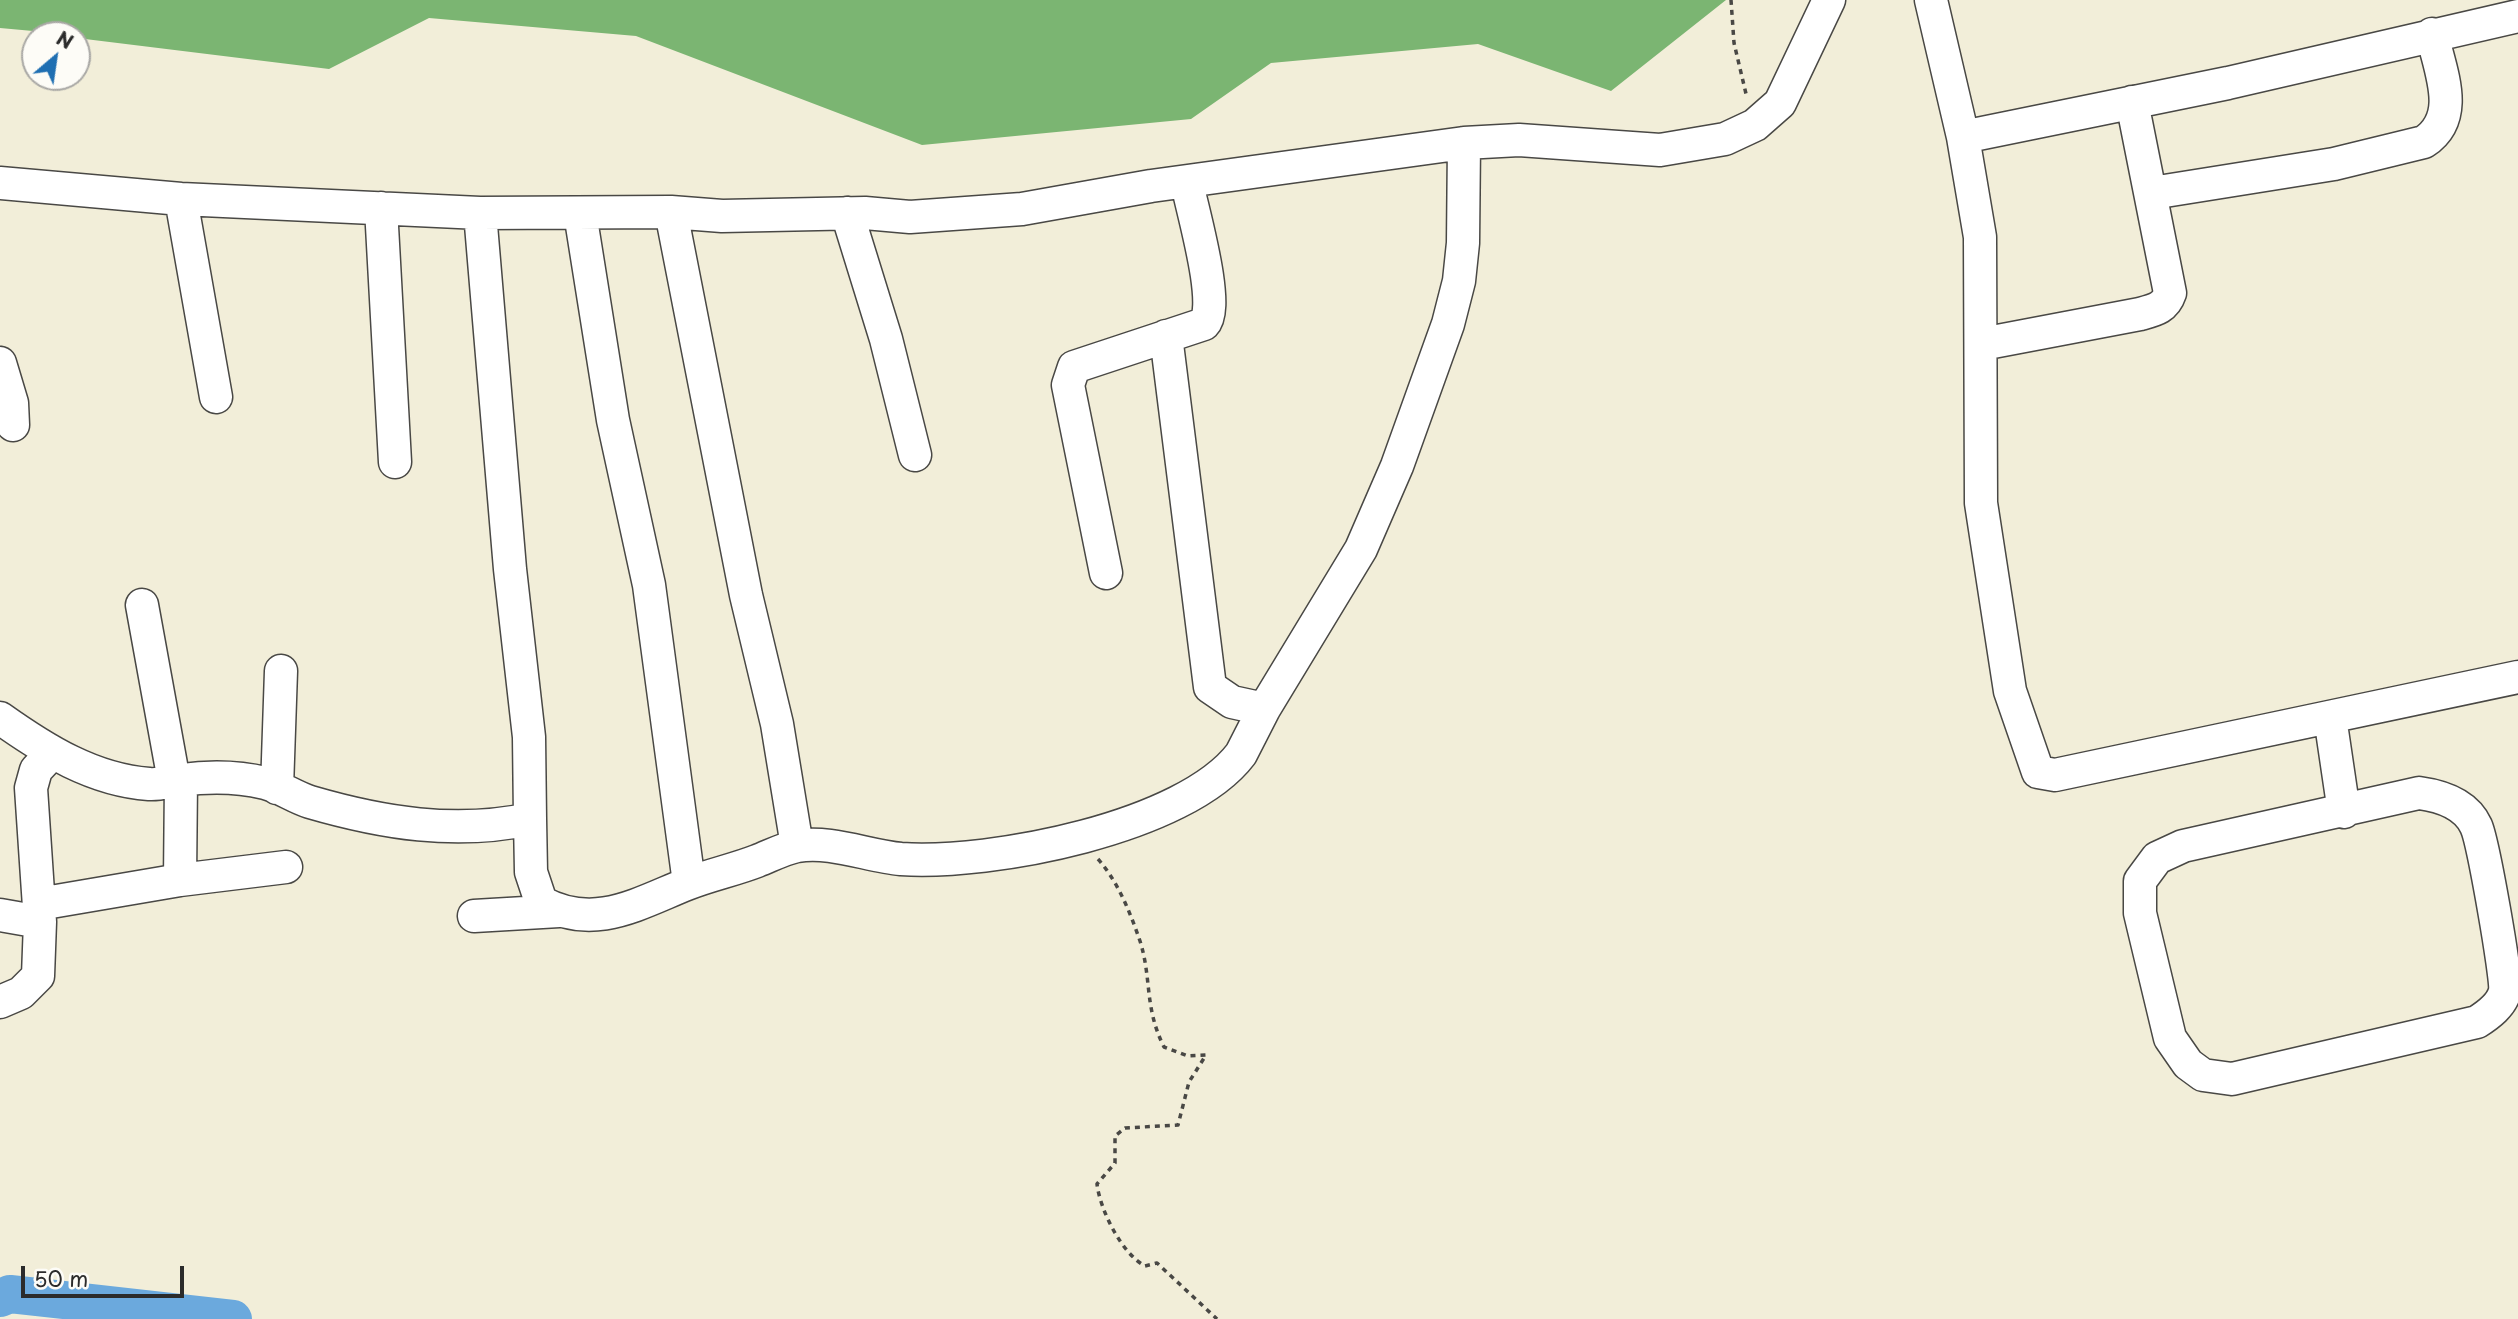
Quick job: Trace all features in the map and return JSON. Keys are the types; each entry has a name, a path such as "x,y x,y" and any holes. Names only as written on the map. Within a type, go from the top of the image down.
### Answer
{"street":[{"path":"0,183 181,199 480,214 671,212 722,216 847,214 910,217 1022,209 1151,186 1464,144 1519,140 1660,150 1725,139 1755,125 1780,103 1829,0"},
{"path":"1931,0 1963,137 1980,237 1981,503 2010,691 2038,772 2055,775 2518,677"},
{"path":"1963,137 2518,16"},
{"path":"2152,192 2334,164 2424,142 2436,134 2444,122 2448,104 2432,34"},
{"path":"1982,344 2160,308 2170,292 2132,102"},
{"path":"474,916 559,911 620,913 689,883 797,846 830,847 903,859 928,859 1074,840 1116,827 1188,796 1230,769 1361,549 1378,515 1448,324 1459,281 1463,243 1464,144"},
{"path":"1105,573 1068,386 1070,374 1074,367 1204,324 1211,312 1187,183"},
{"path":"181,199 216,397"},
{"path":"381,208 395,462"},
{"path":"671,212 693,338 723,466 746,595 777,724 797,846"},
{"path":"580,213 613,420 649,585 689,883"},
{"path":"480,214 510,569 529,737 531,872 541,902 559,911"},
{"path":"847,214 886,339 915,454"},
{"path":"1166,336 1210,687 1232,702 1264,709"},
{"path":"0,363 12,403 13,425"},
{"path":"142,605 161,726 177,780 180,880"},
{"path":"277,788 281,671"},
{"path":"2330,717 2344,812"},
{"path":"0,718 52,753 103,776 152,784 223,776 277,788 307,801 370,818 448,829 493,827 530,819"},
{"path":"0,1002 21,993 38,976 40,913 32,788 36,770 52,753"},
{"path":"2419,793 2443,797 2462,809 2476,825 2484,858 2505,991 2493,1011 2477,1022 2232,1079 2203,1075 2188,1064 2170,1038 2140,913 2140,881 2157,858 2183,846 2344,812 2419,793"},
{"path":"0,915 40,913 180,880 286,867"}],"path":[{"path":"1731,0 1736,54 1755,125"},
{"path":"1074,840 1088,848 1103,864 1124,899 1140,941 1152,1023 1164,1047 1188,1056 1206,1055 1189,1082 1178,1125 1125,1128 1115,1136 1115,1163 1097,1184 1099,1201 1105,1218 1135,1261 1145,1266 1157,1264 1217,1319"}],"green space":[{"path":"0,0 1726,0 1611,91 1478,44 1271,63 1191,119 922,145 636,36 429,18 329,69 91,40 91,21 21,21 21,30 0,28"}],"waterway":[{"path":"0,1298 10,1294 233,1319"}]}
